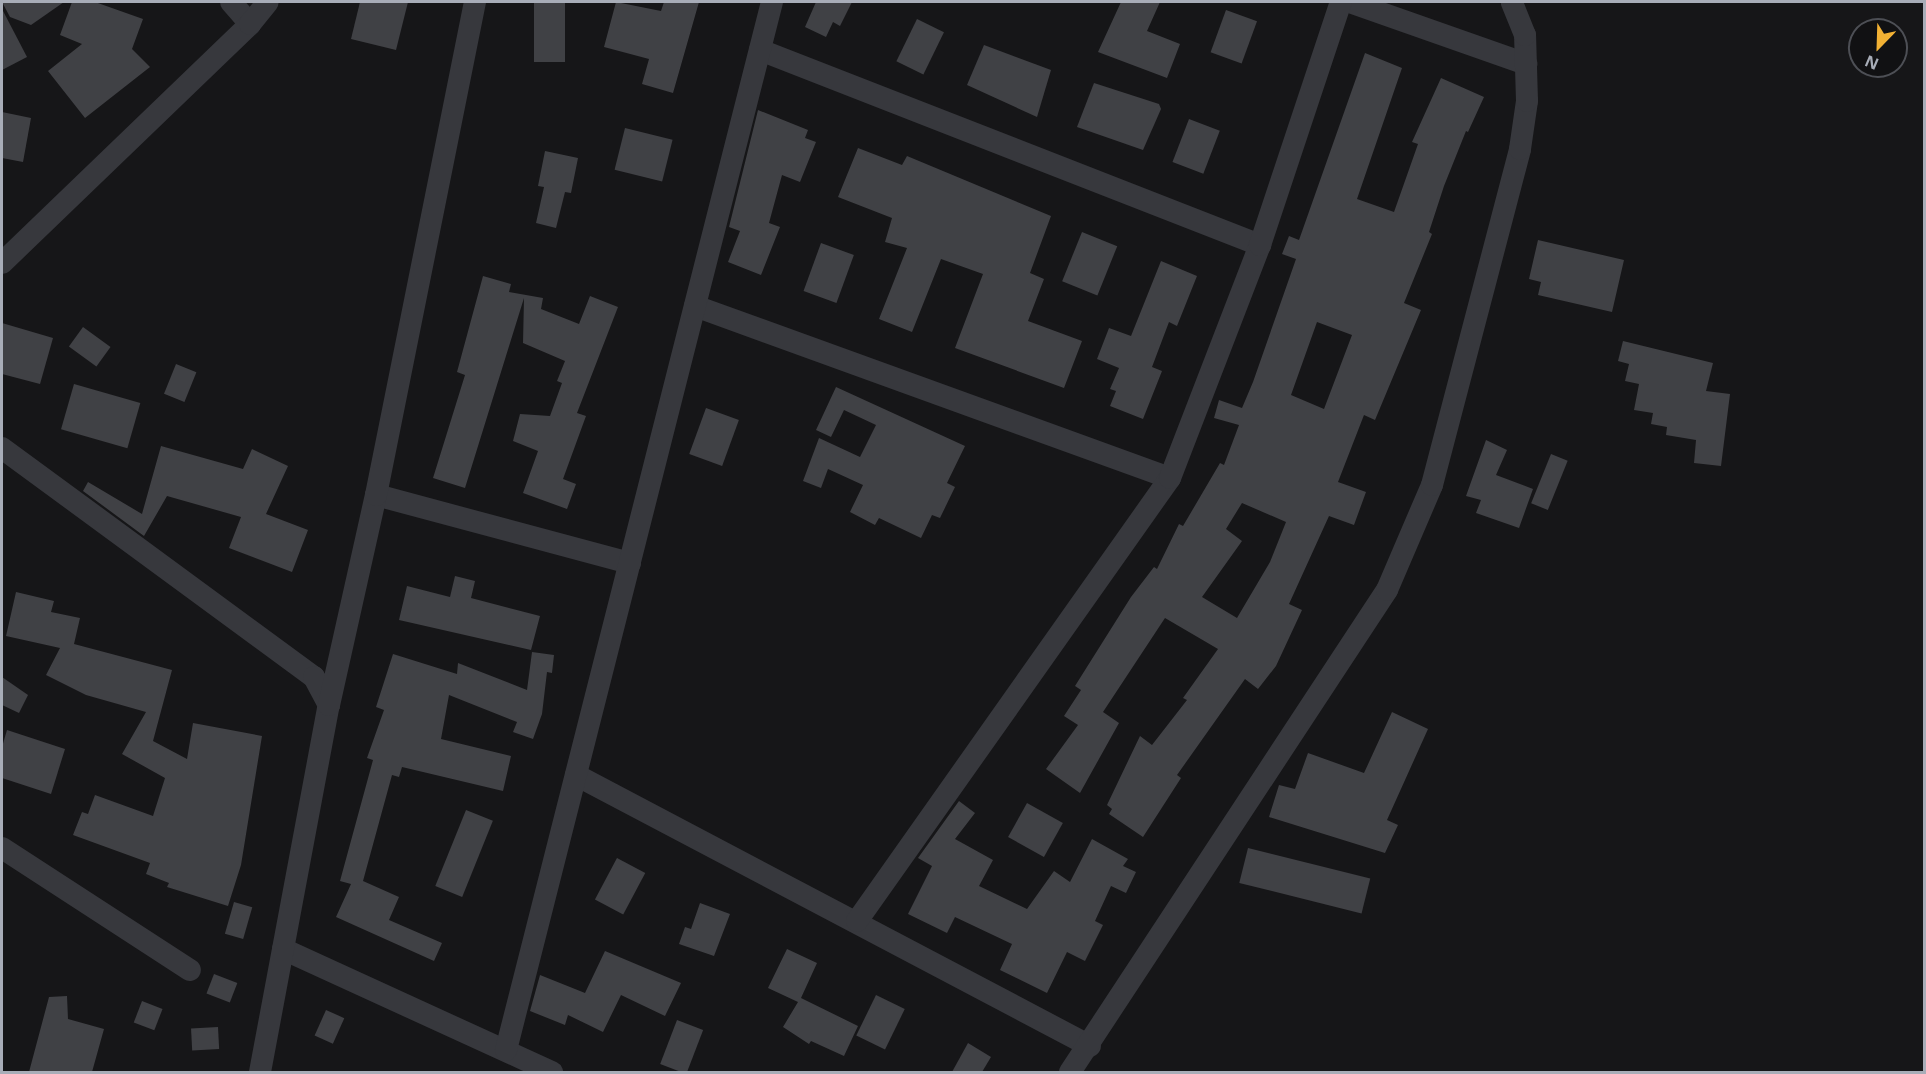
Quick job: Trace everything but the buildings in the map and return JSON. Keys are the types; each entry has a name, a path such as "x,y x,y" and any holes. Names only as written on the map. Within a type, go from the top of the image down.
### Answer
{"street":[{"path":"231,2 250,24"},
{"path":"2,263 250,24 268,2"},
{"path":"260,1072 328,705 376,495 475,2"},
{"path":"506,1050 772,2"},
{"path":"857,921 1170,478 1260,245 1341,2"},
{"path":"1350,2 1526,64"},
{"path":"1070,1072 1090,1046 1387,591 1432,484 1520,149 1527,101 1525,35 1512,2"},
{"path":"760,50 1260,245"},
{"path":"695,306 1170,478"},
{"path":"2,448 314,677 328,705"},
{"path":"376,495 630,563"},
{"path":"576,776 857,921 1090,1046"},
{"path":"2,848 190,970"},
{"path":"283,949 552,1072"}]}
